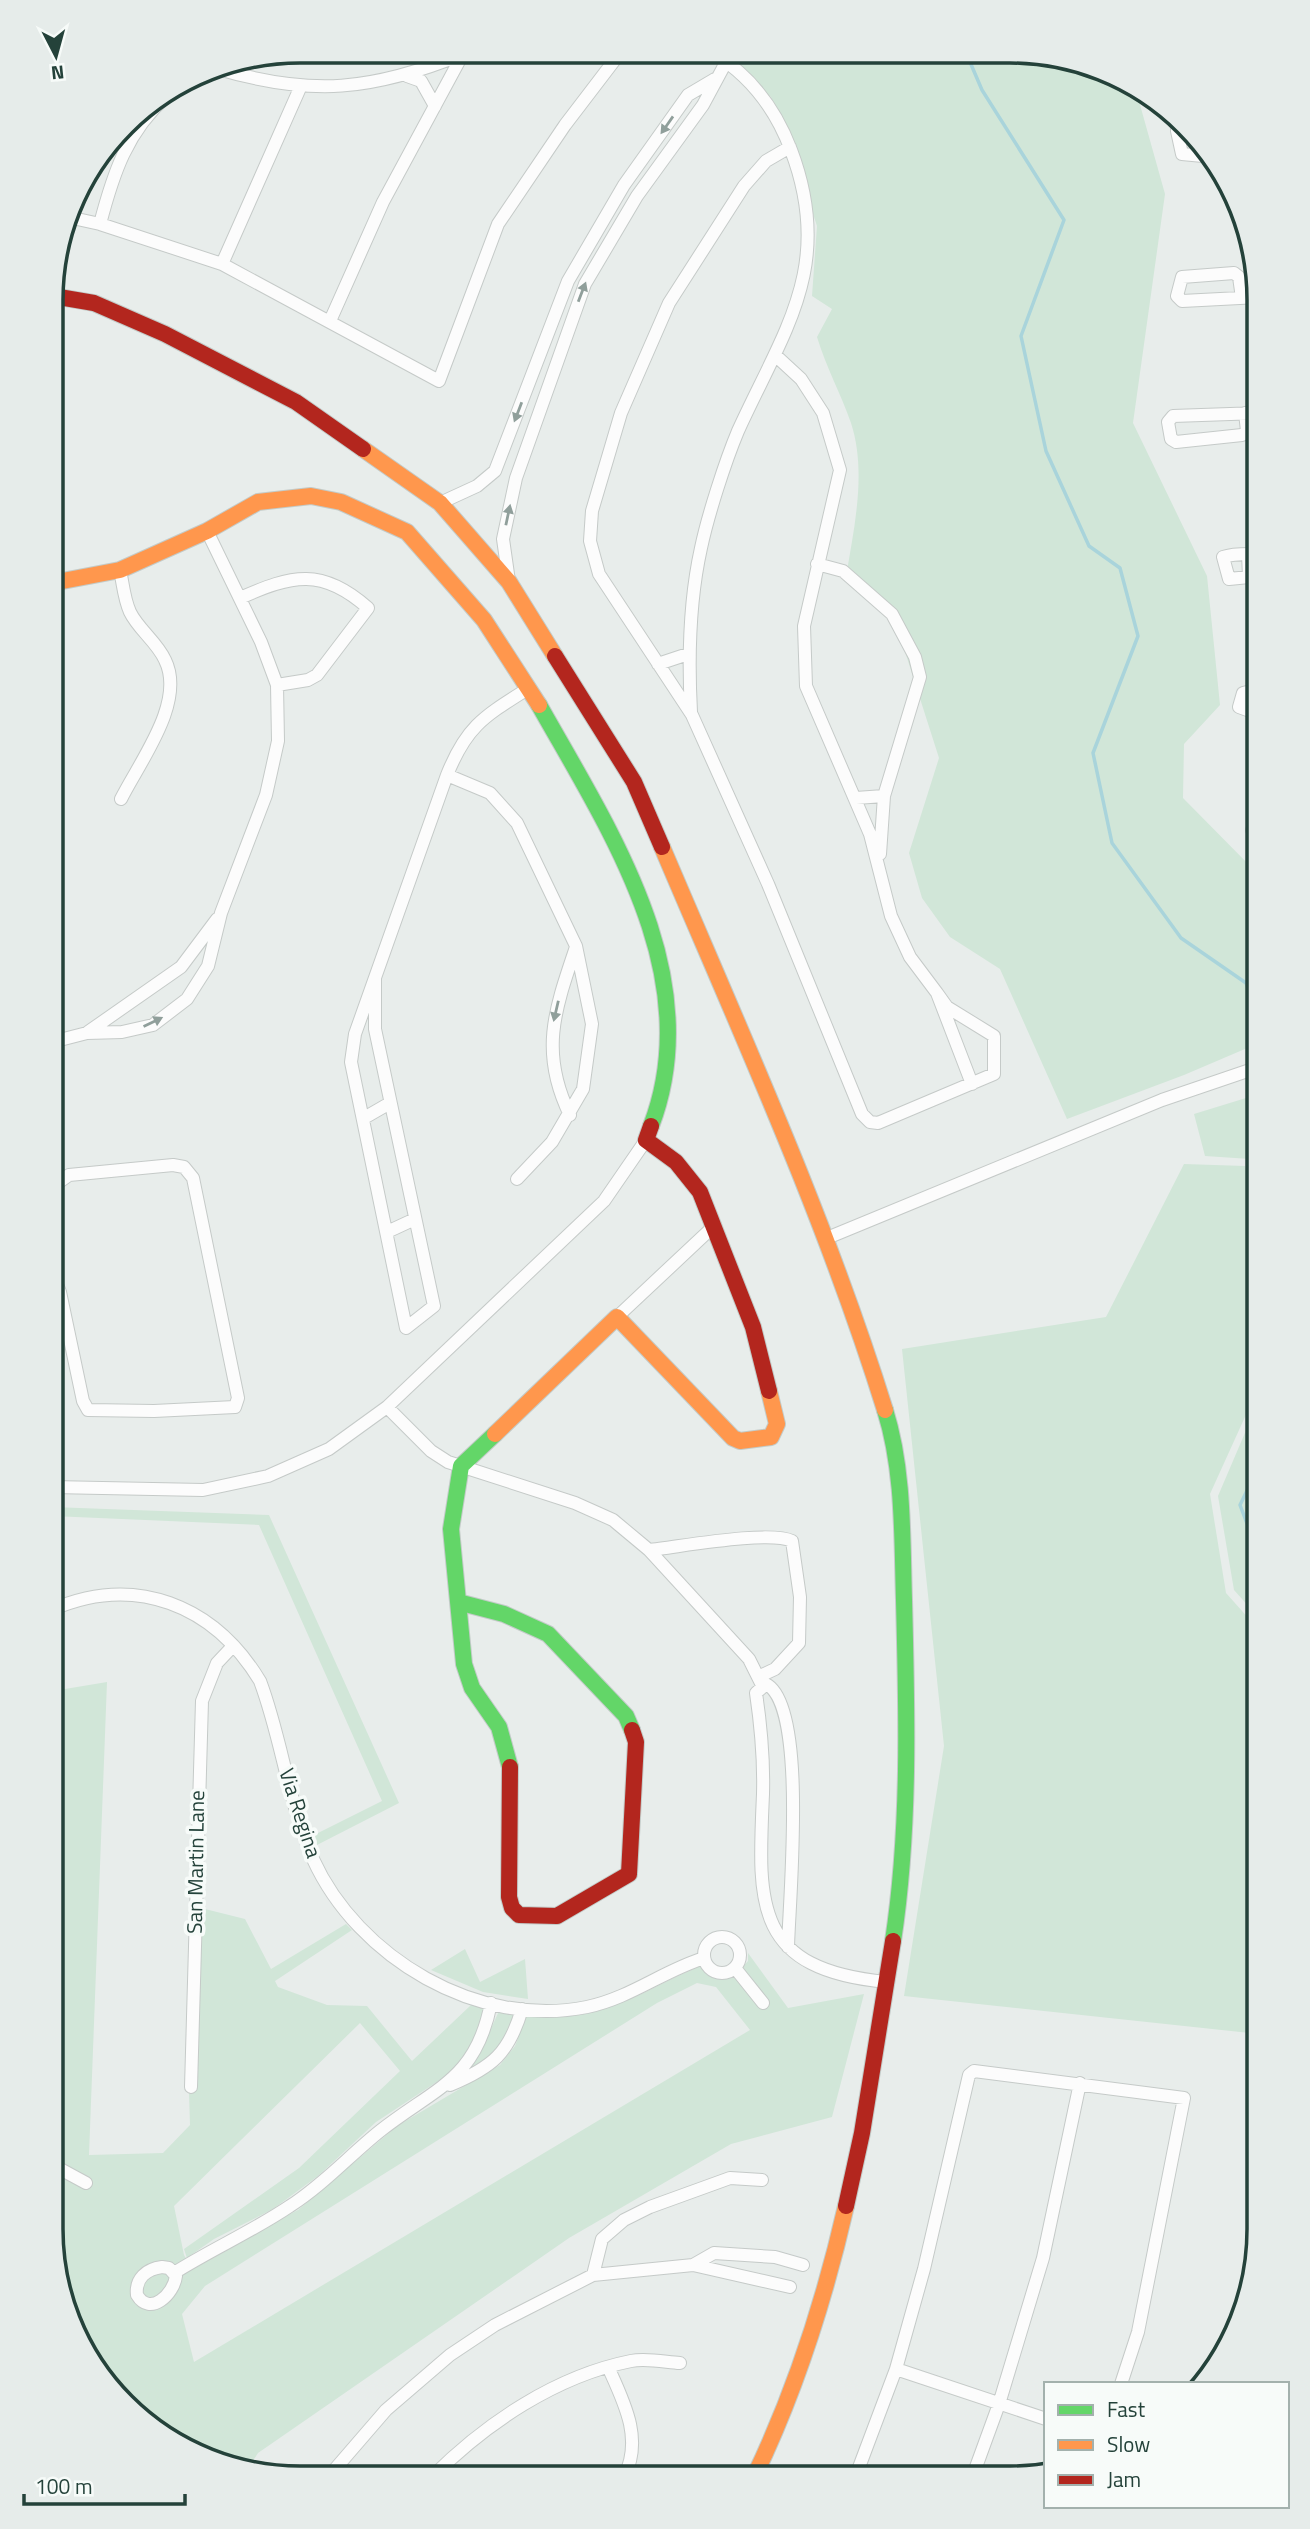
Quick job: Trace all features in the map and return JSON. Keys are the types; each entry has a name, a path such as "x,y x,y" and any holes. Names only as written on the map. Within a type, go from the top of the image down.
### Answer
{"street":[{"path":"235,72 300,88 357,85 407,76 440,63"},
{"path":"330,321 383,202 459,63"},
{"path":"78,219 222,264 439,381 498,224 565,125 612,63"},
{"path":"509,582 503,539 516,478 585,284 637,197 703,105 726,63"},
{"path":"692,715 688,654 701,547 737,435 796,311 805,278 810,241 804,183 780,122 733,63"},
{"path":"407,76 421,81 435,106"},
{"path":"440,503 477,486 495,471 568,281 624,185 688,95 716,78"},
{"path":"222,264 300,88"},
{"path":"100,224 116,166 141,125"},
{"path":"1178,134 1182,154 1197,155"},
{"path":"775,355 801,379 824,413 840,470 804,626 806,686 856,798 891,916 910,957 947,1007 994,1035 994,1074 878,1123 870,1122 862,1114 768,884 692,715 600,574 590,541 592,511 621,413 669,303 744,187 766,161 790,147"},
{"path":"1242,298 1239,277 1234,273 1182,277 1177,296 1182,301 1242,298 1247,298"},
{"path":"63,298 94,303 165,334 296,402 440,503 509,582 634,782 827,1238 888,1419 901,1502 906,1779 898,1907 862,2133 844,2213 811,2329 777,2430 759,2466"},
{"path":"553,321 569,329"},
{"path":"1247,430 1245,413 1173,416 1168,422 1171,439 1175,442 1242,435 1247,431"},
{"path":"495,471 516,478"},
{"path":"63,581 120,570 207,531 258,502 311,496 341,502 407,532 484,620 529,688 613,836 645,914 667,987 670,1051 663,1095 646,1140 604,1200 387,1408 329,1448 268,1476 203,1490 63,1487"},
{"path":"63,1039 87,1032 122,1032 153,1025 187,999 208,966 221,913 266,795 278,741 276,685 240,598 207,531"},
{"path":"817,564 844,571 892,614 915,656 919,688 884,796 880,872"},
{"path":"120,570 131,614 165,660 171,682 171,699 163,718 121,799"},
{"path":"240,598 276,582 300,577 332,582 368,608 317,675 307,680 276,685"},
{"path":"658,664 688,654"},
{"path":"375,978 375,1029 434,1306 406,1328 351,1062 355,1034 447,775 459,745 471,729 529,688"},
{"path":"1247,692 1243,693 1239,707 1247,711"},
{"path":"447,775 490,793 517,823 576,946 592,1024 583,1090 552,1142 517,1179"},
{"path":"856,798 884,796"},
{"path":"87,1032 181,967 221,913"},
{"path":"569,1115 560,1096 550,1041 555,1010 576,946"},
{"path":"937,993 972,1084"},
{"path":"827,1238 1162,1100 1247,1071"},
{"path":"364,1118 390,1103"},
{"path":"617,1317 733,1438 740,1441 771,1437 777,1424 753,1327 715,1225 700,1192 676,1162 646,1140"},
{"path":"63,1179 69,1175 173,1165 184,1167 193,1178 239,1398 235,1407 154,1411 88,1410 83,1401 63,1306"},
{"path":"387,1232 415,1219"},
{"path":"458,1602 504,1614 548,1634 626,1716 634,1731 636,1742 629,1874 557,1916 519,1915 512,1908 509,1897 512,1773 499,1727 472,1688 464,1664 458,1602 451,1529 461,1466 715,1225"},
{"path":"387,1408 431,1451 461,1466 575,1503 613,1520 649,1550 749,1659 760,1681 774,1688 785,1714 795,1782 788,1947"},
{"path":"649,1550 783,1536 792,1541 800,1597 799,1643 792,1654 760,1681 756,1693 763,1738 759,1853 762,1898 774,1929 788,1947 825,1971 886,1982"},
{"name":"Via Regina","path":"63,1606 91,1596 142,1595 187,1610 249,1662 260,1681 308,1847 321,1874 344,1908 369,1935 418,1977 491,2003 556,2010 605,2002 704,1958"},
{"name":"San Martin Lane","path":"191,2087 202,1701 217,1663 233,1646"},
{"path":"727,1937 740,1950 735,1968 725,1973 714,1972 704,1958 710,1941 727,1937"},
{"path":"735,1968 763,2003"},
{"path":"174,2273 293,2204 390,2123 443,2087 472,2056 485,2033 491,2003"},
{"path":"443,2087 475,2075 502,2055 513,2040 522,2008"},
{"path":"860,2466 896,2369 924,2269 968,2075 981,2069 1180,2096 1186,2102 1138,2333 1122,2382"},
{"path":"976,2466 999,2404 1043,2258 1080,2082"},
{"path":"63,2171 86,2183"},
{"path":"593,2275 602,2239 624,2220 650,2207 730,2178 762,2180"},
{"path":"693,2265 708,2254 724,2252 775,2257 803,2265"},
{"path":"338,2466 386,2410 450,2355 495,2325 593,2275 693,2265 790,2287"},
{"path":"445,2466 488,2428 567,2381 633,2361 680,2363"},
{"path":"609,2369 626,2405 631,2428 632,2455 628,2466"},
{"path":"896,2369 1044,2418"}],"green space":[{"path":"730,63 1041,65 1086,76 1115,87 1139,101 1165,194 1133,423 1207,576 1220,705 1184,744 1183,798 1247,863 1247,1048 1067,1119 1000,969 950,937 922,898 909,853 939,758 893,614 846,577 858,500 858,461 851,423 817,337 832,309 812,296 817,226 786,132 771,97 727,68"},
{"path":"1247,1098 1247,1159 1205,1156 1194,1114"},
{"path":"1184,1164 1245,1166 1246,1414 1210,1494 1226,1593 1246,1616 1246,2033 904,1996 944,1746 902,1349 1106,1317"},
{"path":"1246,1429 1246,1604 1234,1590 1218,1496"},
{"path":"63,1507 269,1515 399,1803 315,1846 312,1836 382,1801 259,1525 63,1516"},
{"path":"107,1682 89,2155 163,2153 190,2125 189,2093 195,2092 201,1908 245,1919 271,1969 346,1924 352,1930 275,1981 278,1987 327,2005 367,2006 412,2061 471,2005 487,2008 480,2032 458,2068 376,2122 318,2176 273,2209 214,2239 187,2258 184,2249 299,2168 400,2071 360,2023 174,2206 184,2255 192,2269 235,2242 298,2210 397,2126 500,2065 515,2046 528,2012 583,2012 603,2008 705,1964 719,1970 738,1972 748,1961 748,1953 788,2008 864,1994 832,2117 731,2144 569,2238 258,2453 253,2461 195,2442 144,2407 103,2361 87,2334 71,2290 63,2229 63,1689","holes":["697,1983 716,1987 750,2030 194,2362 182,2314 205,2286 657,2003"]},
{"path":"465,1949 480,1982 525,1959 528,1999 483,1992 431,1970"},
{"path":"499,2011 515,2014 498,2054 458,2079 479,2055"}],"waterway":[{"path":"970,63 982,90 1064,220 1021,336 1046,451 1089,546 1120,568 1138,636 1093,753 1112,843 1181,938 1247,985"},
{"path":"1246,1492 1240,1505 1246,1522"}],"traffic: fast":[{"path":"539,705 621,854 643,907 659,961 668,1015 665,1070 651,1126"},
{"path":"885,1410 896,1456 901,1504 906,1685 905,1814 893,1941"},
{"path":"495,1434 461,1466 451,1529 464,1664 472,1688 499,1727 510,1767"},
{"path":"458,1602 504,1614 548,1634 626,1716 632,1730"}],"traffic: slow":[{"path":"363,449 440,503 509,582 555,656"},
{"path":"63,581 120,570 207,531 258,502 311,496 341,502 407,532 484,620 539,705"},
{"path":"662,847 809,1196 885,1410"},
{"path":"495,1434 617,1317 733,1438 740,1441 771,1437 777,1424 769,1391"},
{"path":"759,2466 808,2344 846,2206"}],"traffic: jam":[{"path":"63,298 94,303 165,334 296,402 363,449"},
{"path":"555,656 634,782 662,847"},
{"path":"651,1126 646,1140 676,1162 700,1192 753,1327 769,1391"},
{"path":"510,1767 509,1897 512,1908 519,1915 557,1916 629,1874 636,1742 632,1730"},
{"path":"846,2206 862,2133 893,1941"}]}
